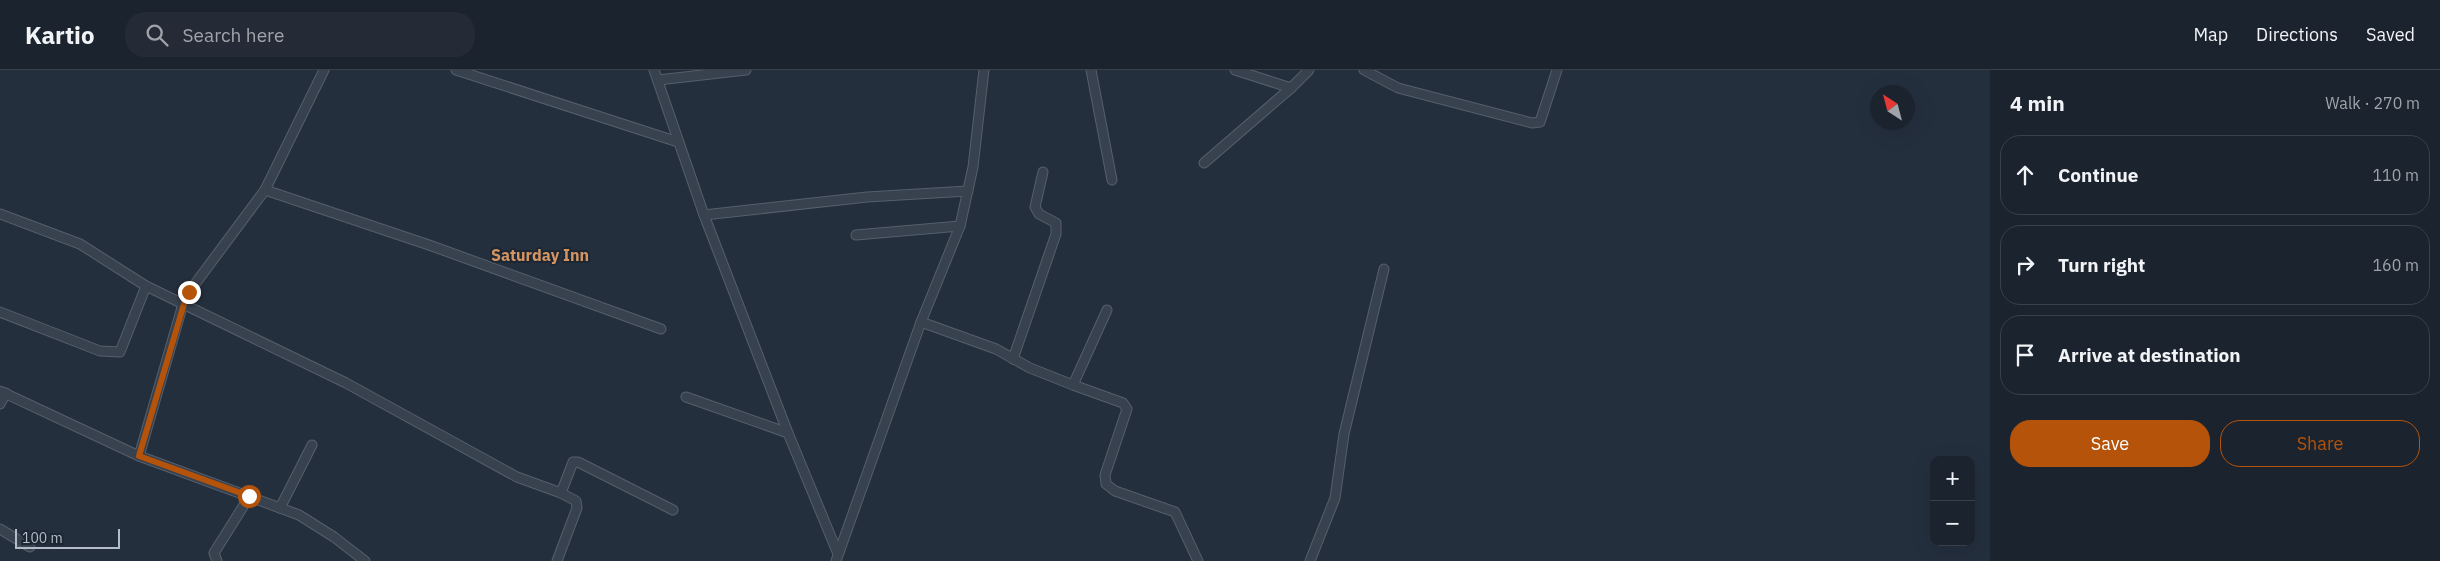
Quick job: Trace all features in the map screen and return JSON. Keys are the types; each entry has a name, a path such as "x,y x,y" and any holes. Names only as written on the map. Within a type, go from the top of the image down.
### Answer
{"street":[{"path":"139,456 189,292 265,190 324,70"},
{"path":"456,70 678,142"},
{"path":"654,70 704,215 837,557"},
{"path":"658,80 746,70"},
{"path":"837,557 921,322 960,226 968,191 984,70"},
{"path":"1091,70 1112,180"},
{"path":"1235,70 1291,88"},
{"path":"1204,163 1291,88 1308,70"},
{"path":"1364,70 1398,88 1532,123 1540,122 1557,70"},
{"path":"1013,359 1056,234 1056,223 1039,214 1035,207 1043,172"},
{"path":"265,190 429,245 661,329"},
{"path":"704,215 867,197 968,191"},
{"path":"0,214 80,244 146,286 346,383 517,477 561,492 576,501 576,508 557,561"},
{"path":"856,236 960,226"},
{"path":"1310,561 1335,498 1344,434 1384,269"},
{"path":"0,312 100,351 120,352 146,286"},
{"path":"1073,385 1107,310"},
{"path":"921,322 996,350 1044,375 1123,404 1127,409 1105,475 1106,484 1115,491 1174,512 1198,561"},
{"path":"0,404 3,392 139,456 299,515 334,537 365,561"},
{"path":"686,397 788,433"},
{"path":"280,508 312,445"},
{"path":"561,492 569,467 572,462 578,462 673,510"},
{"path":"217,561 214,553 249,496"},
{"path":"0,530 30,547"}],"district":[{"name":"Saturday Inn","path":"540,255"}],"route":[{"path":"189,292 152,406 139,456 249,496"}]}
